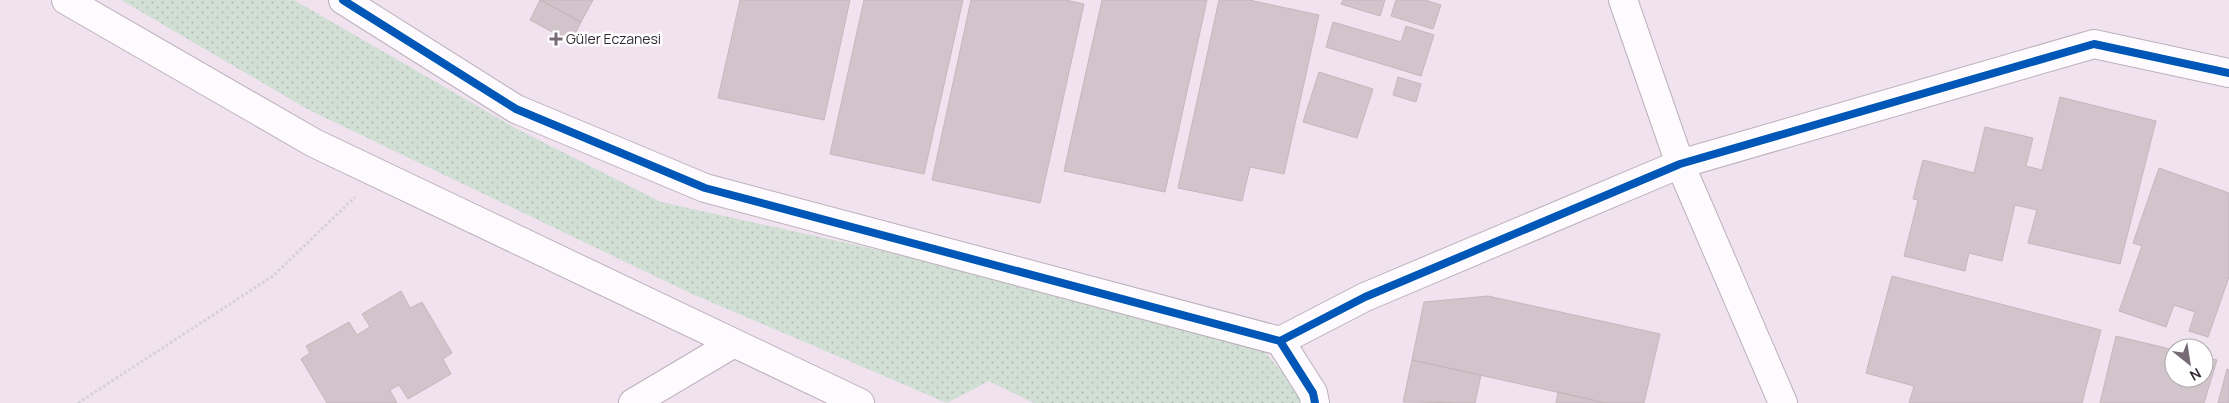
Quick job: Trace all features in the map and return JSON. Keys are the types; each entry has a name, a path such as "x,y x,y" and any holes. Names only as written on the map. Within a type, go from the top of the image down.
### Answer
{"street":[{"path":"66,0 314,143 860,403"},
{"path":"343,0 516,109 705,188 1280,341 1365,297 1680,164 2094,44 2229,73"},
{"path":"1623,0 1680,164 1783,403"},
{"path":"1280,341 1313,393 1315,403"},
{"path":"633,403 734,344"}],"path":[{"path":"78,403 273,276 379,174"}],"shaded area":[{"path":"121,0 294,0 517,129 661,202 1014,280 1264,351 1300,394 1302,403 1034,403 989,381 947,403 690,293 309,110"}],"building":[{"path":"540,0 581,22 571,42 530,20"},
{"path":"541,0 593,0 581,22"},
{"path":"740,0 850,0 824,120 718,98"},
{"path":"864,0 963,0 924,174 830,154"},
{"path":"971,0 1066,0 1084,4 1040,203 932,180"},
{"path":"1102,0 1207,0 1165,192 1064,171"},
{"path":"1219,0 1249,0 1319,15 1284,174 1250,167 1242,201 1178,188"},
{"path":"1343,0 1385,0 1380,16 1341,4"},
{"path":"1396,0 1425,0 1441,5 1433,29 1391,16"},
{"path":"1333,22 1401,42 1406,26 1434,35 1421,76 1326,47"},
{"path":"1319,72 1373,89 1357,138 1303,122"},
{"path":"1398,77 1421,84 1416,102 1393,95"},
{"path":"2060,97 2156,121 2120,264 2028,243 2037,210 2015,205 2002,261 1969,253 1965,271 1904,256 1918,200 1913,199 1923,160 1974,173 1985,127 2033,138 2026,166 2042,170"},
{"path":"2159,168 2229,193 2229,277 2208,337 2189,331 2195,312 2174,305 2166,327 2119,311 2142,246 2133,243"},
{"path":"1892,276 2101,330 2082,403 1909,403 1914,386 1866,373"},
{"path":"401,291 410,308 422,302 452,353 443,359 451,374 408,399 399,385 390,390 397,403 327,403 301,359 310,353 306,346 349,322 357,335 370,327 362,314"},
{"path":"1488,296 1660,334 1644,403 1606,403 1412,360 1424,302"},
{"path":"2116,336 2164,348 2164,388 2209,388 2204,403 2100,403"},
{"path":"2214,359 2217,360 2214,370"},
{"path":"1412,360 1481,375 1475,403 1403,402"},
{"path":"2227,369 2229,370 2229,403 2218,403"},
{"path":"1558,392 1606,403 1556,403"}],"cycle path":[{"path":"343,0 516,109 705,188 1280,341"},
{"path":"1315,403 1313,393 1280,341 1365,297 1680,164 2094,44 2229,73"}],"place":[{"name":"Güler Eczanesi","path":"556,39"}]}
